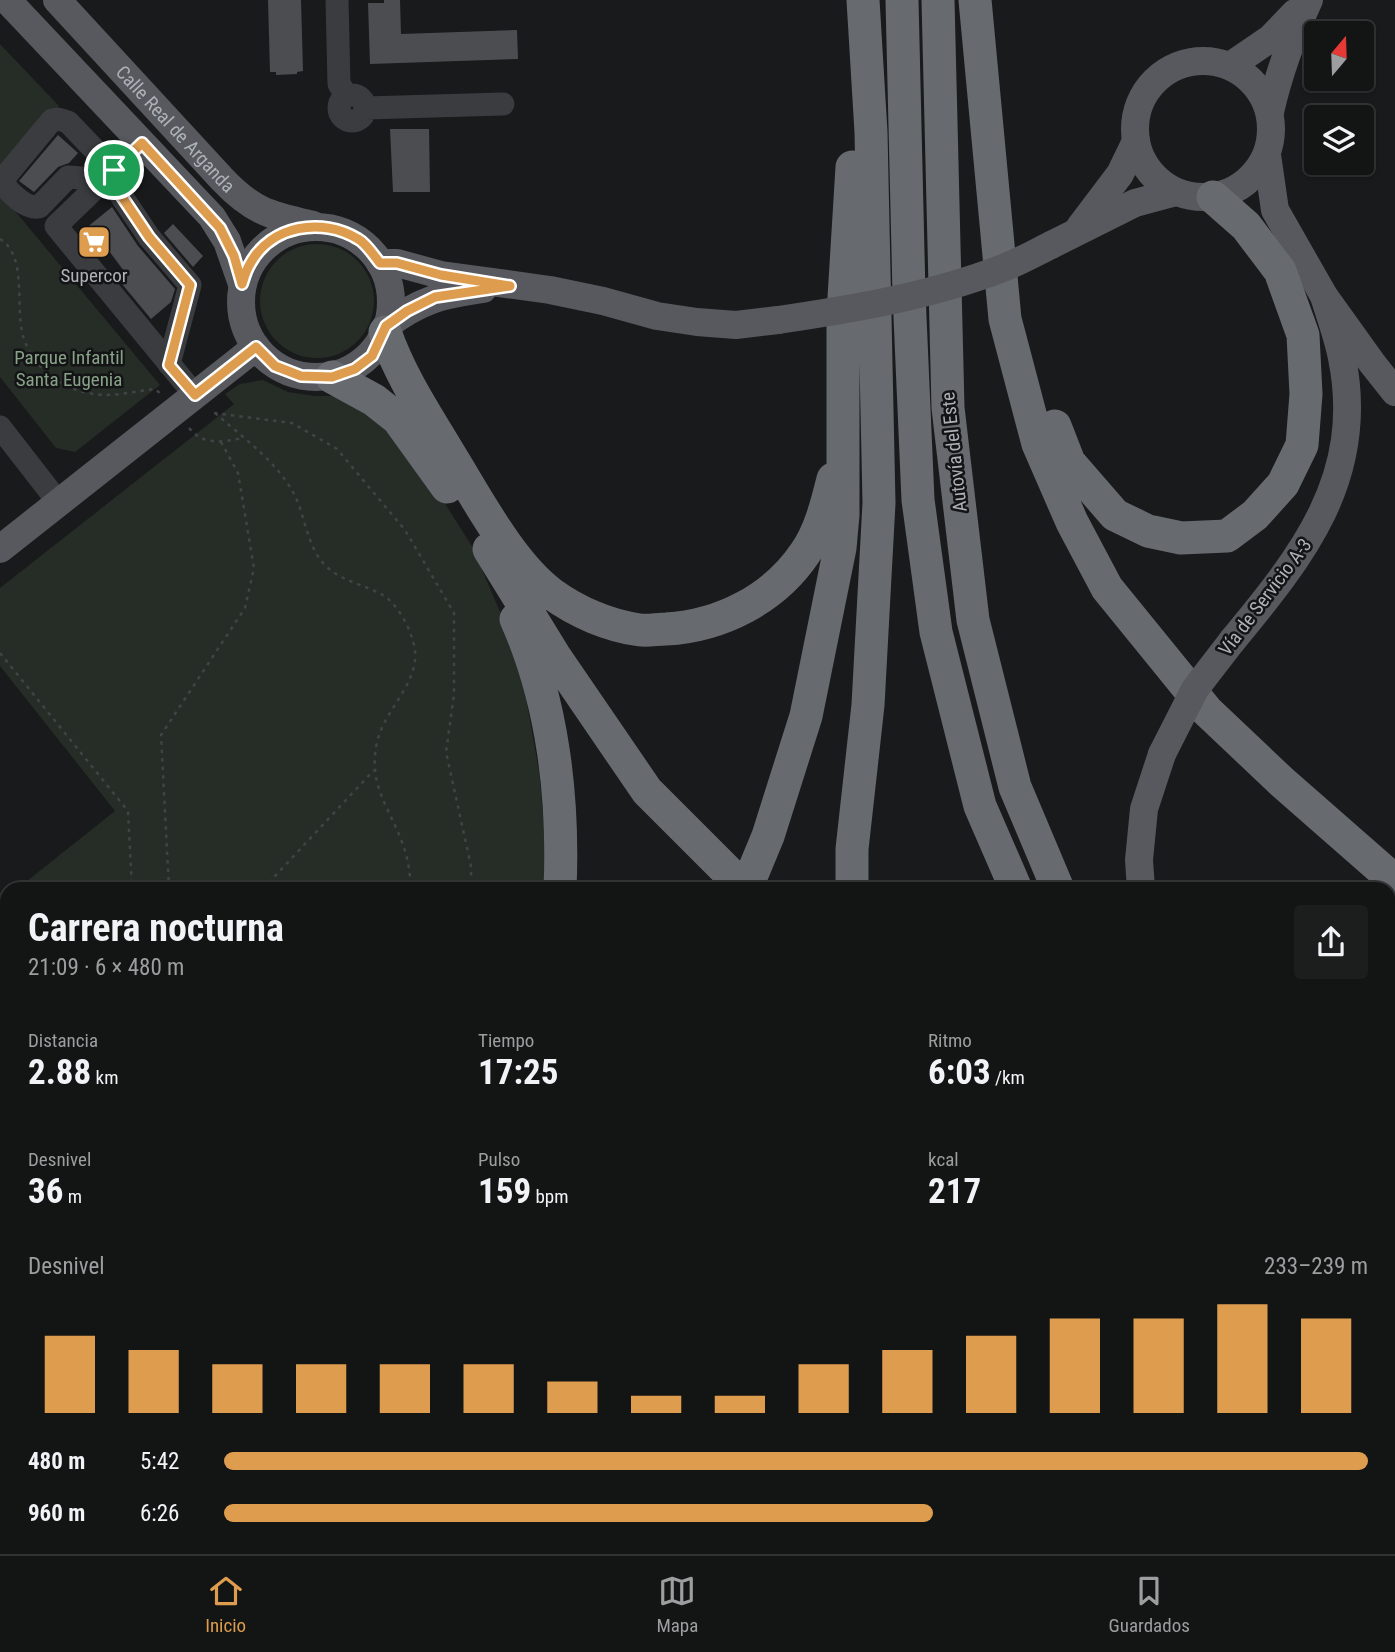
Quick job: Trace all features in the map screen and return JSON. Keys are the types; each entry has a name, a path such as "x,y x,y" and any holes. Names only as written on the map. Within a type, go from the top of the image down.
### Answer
{"highway":[{"name":"Autovía del Este","path":"902,0 909,294 918,500 936,632 980,806 1013,882"},
{"name":"Autovía del Este","path":"938,0 947,408 973,620 1015,788 1055,882"},
{"path":"975,0 1005,319 1038,444 1072,522 1107,588 1207,711 1282,782 1395,881"},
{"path":"749,882 768,836 806,716 840,548 843,515 843,314 863,10"},
{"path":"852,882 852,849 868,705 879,503 871,132 863,10"},
{"path":"987,147 996,172 1021,304 1042,394 1069,462 1115,515 1148,531 1181,538 1227,536 1255,515 1283,484 1302,445 1306,394 1303,334 1280,271 1246,226 1213,197"},
{"path":"386,329 396,365 486,514 519,561 551,593 594,618 640,630 685,628 729,616 770,591 806,552 825,508 843,435"},
{"path":"332,377 374,400 398,419 474,524 554,656 647,791 739,882"},
{"path":"474,524 519,627 542,696 557,776 559,882"},
{"path":"1282,782 1395,850"},
{"path":"842,882 852,849"}],"main road":[{"name":"Calle Real de Arganda","path":"7,0 220,228 234,256 242,284"},
{"path":"1230,66 1271,38 1308,0"},
{"path":"1270,112 1255,85 1230,66 1209,61 1186,63 1170,69 1148,89 1135,121 1136,141 1141,158 1158,181 1176,192 1192,197 1213,197 1233,191 1251,178 1267,155 1272,135 1270,112 1278,75 1308,0"},
{"name":"Calle Real de Arganda","path":"65,5 222,179 247,203 274,216 316,226"},
{"path":"1076,231 1104,199 1136,141"},
{"path":"1267,155 1275,210 1324,296 1395,392"},
{"path":"380,263 397,263 441,275 550,290 697,323 736,325 856,309 1003,268 1135,203 1176,192"},
{"path":"297,228 332,228 360,240 380,263 389,290 390,309 386,329 372,356 355,369 332,377 301,376 275,366 256,347 241,311 242,284 250,264 262,249 278,236 297,228"},
{"path":"386,329 407,311 435,297 510,286"},
{"name":"Vía de Servicio A-3","path":"1141,882 1139,860 1144,809 1162,754 1195,689 1282,580 1308,543 1329,501 1343,456 1347,406 1342,358 1324,296"},
{"path":"0,549 59,503 205,404 256,347"}],"street":[{"path":"337,0 339,84 356,102 503,104"},
{"path":"142,143 56,226 169,365 205,404"},
{"path":"105,179 190,285 169,365"},
{"path":"0,427 59,503"}],"path":[{"path":"0,239 9,244 18,269 23,335 33,358 50,377 74,390 106,395 154,389"},
{"path":"205,404 262,453 293,492 307,536 327,567 352,582 383,595 400,612 414,641 416,659 408,686 387,715 378,741 374,770 384,805 402,843 411,882"},
{"path":"205,404 292,423 337,449 404,530 454,613 454,695 446,752 471,866 471,882"},
{"path":"191,431 201,439 221,442 243,438"},
{"path":"169,882 161,735 245,608 254,568 238,473 221,442"},
{"path":"0,653 128,811 132,882"},
{"path":"270,882 374,770"}],"green space":[{"path":"0,44 59,106 0,171"},
{"name":"Parque Infantil Santa Eugenia","path":"0,193 160,385 75,452 56,448 0,377"},
{"path":"317,244 339,248 349,253 365,269 370,279 374,301 370,323 365,333 349,349 339,354 317,358 295,354 285,349 269,333 264,323 260,301 264,279 269,269 285,253 295,248"},
{"path":"263,380 288,392 315,396 347,396 395,424 473,548 503,619 523,681 539,771 547,859 545,882 26,882 115,811 0,666 0,588 234,404 225,394 240,384"}],"building":[{"path":"268,0 301,0 303,71 297,74 276,75 276,72 270,72"},
{"path":"384,0 400,0 401,34 517,30 518,59 370,64 368,3 384,3"},
{"path":"390,129 429,129 430,192 393,192"},
{"path":"58,135 78,153 69,163 58,167 34,192 19,181"},
{"path":"112,207 138,246 175,289 171,302 151,319 117,278 124,271 109,251 100,258 80,233"},
{"path":"173,224 203,256 193,267 164,233"}],"place":[{"name":"Supercor","path":"94,242"}],"route":[{"path":"142,143 220,228 234,256 242,284 250,264 262,249 278,236 297,228 316,226 332,228 360,240 380,263 397,263 441,275 510,286 435,297 407,311 386,326 372,356 355,369 332,377 301,376 275,366 256,347 195,395 169,365 190,285 149,237 108,176 114,170 142,143"}]}
